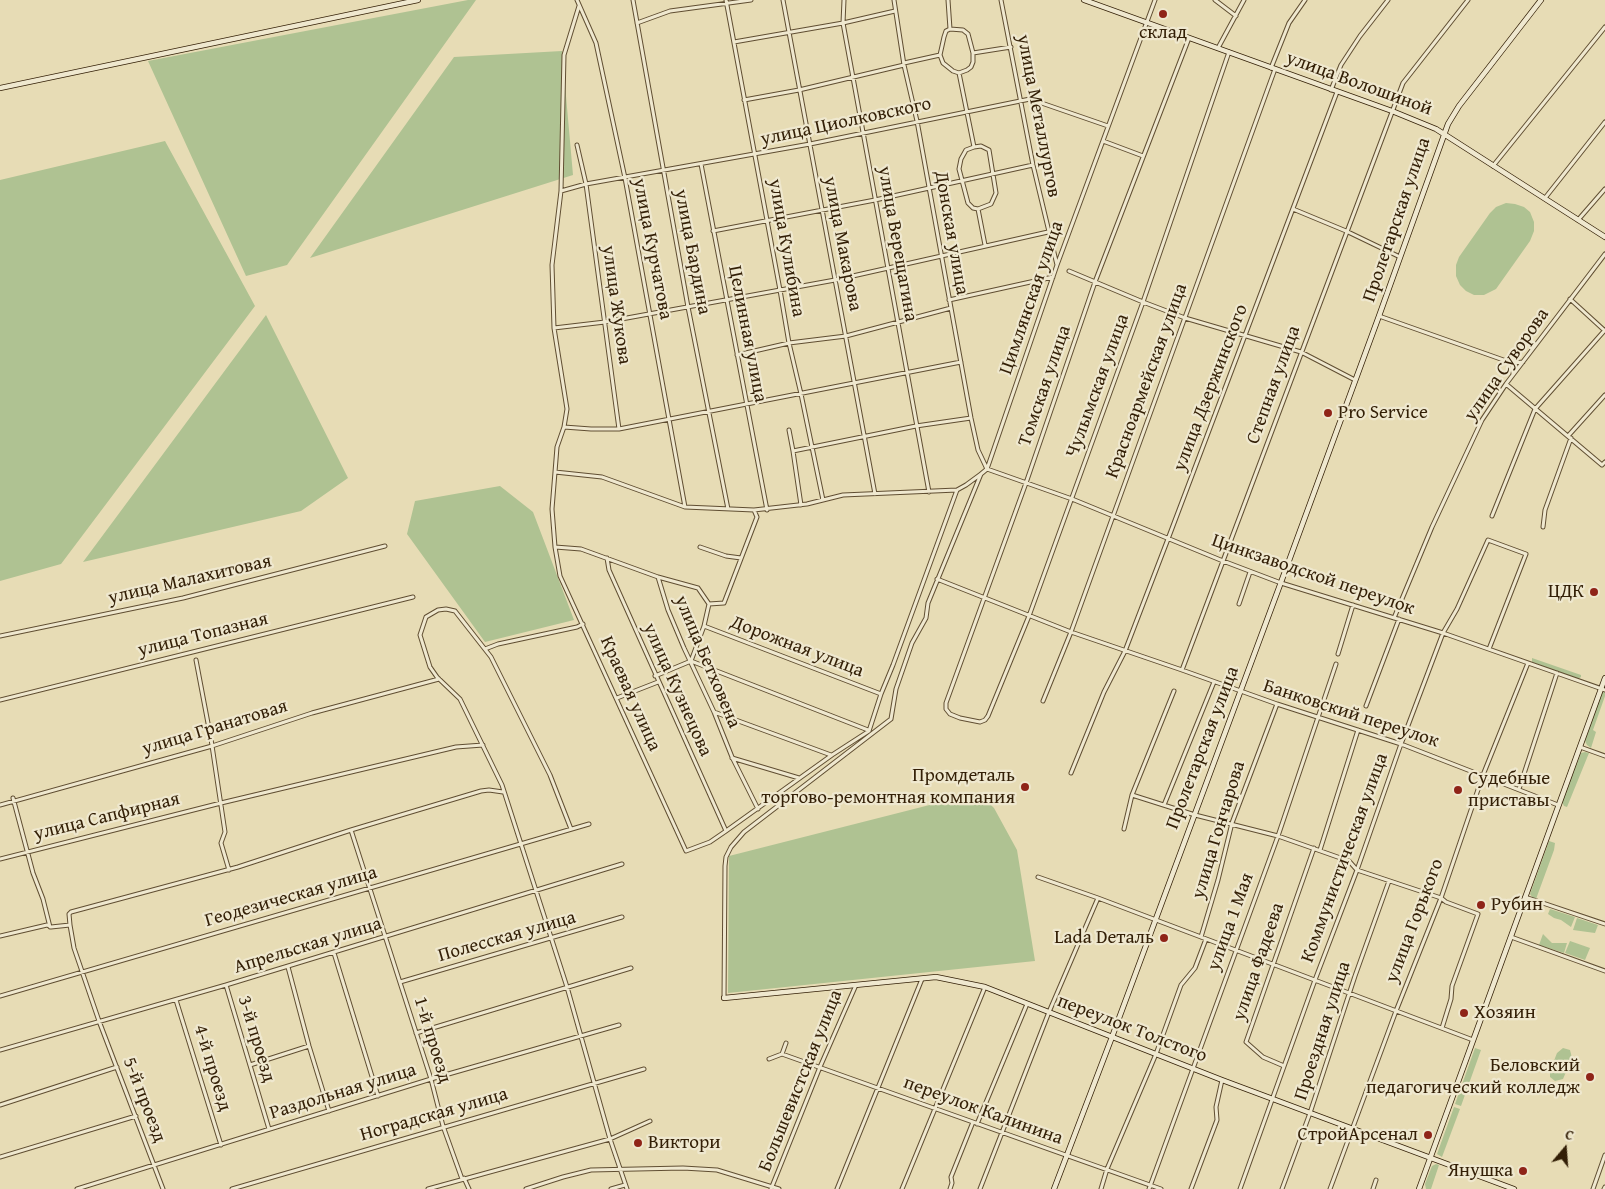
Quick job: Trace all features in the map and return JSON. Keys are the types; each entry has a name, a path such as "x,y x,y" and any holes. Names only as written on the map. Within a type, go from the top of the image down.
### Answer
{"street":[{"path":"0,88 418,0"},
{"name":"улица Курчатова","path":"577,0 596,43 625,178 685,507"},
{"name":"улица Бардина","path":"633,0 688,307 728,509"},
{"path":"637,23 670,11 751,0"},
{"name":"улица Макарова","path":"783,0 874,494"},
{"name":"улица Верещагина","path":"844,0 843,23 929,492"},
{"name":"Донская улица","path":"894,0 904,64 917,121 971,418 978,450 987,469"},
{"path":"948,0 950,29"},
{"name":"улица Металлургов","path":"1002,0 1033,164 1057,265"},
{"name":"улица Волошиной","path":"1084,0 1392,111 1436,129 1605,237"},
{"name":"Цимлянская улица","path":"987,469 1057,265 1155,0"},
{"path":"1216,0 1236,16"},
{"path":"1218,48 1244,0"},
{"name":"Красноармейская улица","path":"1043,701 1071,632 1185,318 1289,23 1305,0"},
{"name":"улица Дзержинского","path":"1071,773 1104,692 1125,651 1168,539 1293,209 1334,91 1341,65 1360,36 1388,0"},
{"name":"Степная улица","path":"1182,670 1403,84 1468,0"},
{"name":"Пролетарская улица","path":"1054,1189 1356,381 1448,124 1459,106 1541,0"},
{"name":"улица Кулибина","path":"726,2 789,343 823,500"},
{"name":"Краевая улица","path":"579,6 564,55 561,192 552,265 554,328 567,409 564,427 557,447 552,509 555,547 560,576 686,851 710,842 726,831"},
{"path":"734,42 843,23 895,11"},
{"path":"1494,166 1605,27"},
{"path":"950,29 967,32 974,53 971,67 967,70 959,73 946,67 942,63 940,55 946,31 950,29"},
{"name":"Томская улица","path":"980,722 950,714 946,710 946,703 1026,483 1095,282 1189,38"},
{"path":"974,53 1011,47"},
{"name":"Чулымская улица","path":"980,722 988,716 1029,616 1143,302 1230,52"},
{"path":"744,100 799,90 940,55"},
{"path":"959,73 974,147"},
{"name":"улица Циолковского","path":"561,192 586,184 810,144 1021,100 1030,99 1108,126"},
{"path":"1545,198 1605,122"},
{"path":"1103,141 1143,156"},
{"name":"улица Жукова","path":"577,145 586,184 619,429"},
{"path":"981,146 989,150 996,193 991,204 978,209 968,204 960,169 961,159 966,150 974,147 981,146"},
{"name":"Целинная улица","path":"700,164 767,510"},
{"path":"714,231 928,189 1033,164"},
{"path":"1578,220 1605,189"},
{"path":"978,209 985,245"},
{"path":"1293,209 1346,231 1400,257"},
{"path":"554,328 605,322 835,280 1048,232"},
{"name":"улица Суворова","path":"1394,618 1432,527 1482,420 1506,384 1605,254"},
{"path":"1069,271 1185,318 1301,352 1356,381"},
{"path":"949,300 1053,277"},
{"path":"1492,516 1536,408 1605,331 1570,299"},
{"path":"737,355 789,343 846,336 951,308"},
{"name":"Пролетарская улица","path":"1379,316 1512,363 1523,362"},
{"path":"564,427 619,429 961,362"},
{"path":"1512,363 1513,375"},
{"path":"1506,384 1604,464"},
{"path":"1543,527 1544,510 1569,437 1605,395"},
{"path":"794,451 916,426 971,418"},
{"path":"789,430 794,451 801,505"},
{"path":"555,472 602,477 685,507 717,510 767,510 801,505 844,495 957,490 987,469"},
{"name":"Цинкзаводской переулок","path":"987,469 1072,499 1250,572 1443,633 1603,689"},
{"path":"724,998 726,857 731,847 744,832 891,719 896,689 912,644 926,618 928,603 981,474"},
{"path":"726,831 799,778 869,731 957,490"},
{"path":"709,604 724,603 757,517 754,510"},
{"name":"Коммунистическая улица","path":"1240,1189 1443,633 1457,609 1488,540 1526,554 1489,649"},
{"name":"улица Малахитовая","path":"0,636 183,598 385,546"},
{"path":"555,547 582,549 658,577 698,588 709,604 704,626 691,661"},
{"path":"700,547 726,556 741,558"},
{"name":"улица Кузнецова","path":"607,558 609,570 655,676 726,831"},
{"path":"1239,604 1250,572"},
{"name":"улица Бетховена","path":"658,577 668,610 732,757 758,809"},
{"name":"Банковский переулок","path":"938,579 1071,632 1240,692 1401,744 1558,805"},
{"name":"улица Топазная","path":"0,700 413,597"},
{"path":"1338,654 1353,605"},
{"path":"571,829 550,775 491,656 455,610 438,610 426,617 420,635 430,667 439,679 460,699 483,745 504,792 536,889 626,1187 611,1189"},
{"path":"1366,706 1399,619"},
{"path":"485,649 498,644 577,627 583,624"},
{"name":"Дорожная улица","path":"704,626 881,694"},
{"path":"196,660 226,832 221,842 228,870"},
{"path":"655,676 691,661 869,731"},
{"name":"улица Горького","path":"1330,1189 1440,898 1483,775 1528,663"},
{"name":"улица 1 Мая","path":"1150,1187 1278,836 1336,664"},
{"path":"1520,789 1557,673"},
{"path":"1420,1189 1558,805 1603,689 1605,678"},
{"name":"улица Гранатовая","path":"0,805 14,799 212,746 283,722 439,679"},
{"path":"617,698 658,682"},
{"path":"1165,803 1214,682"},
{"path":"1124,829 1132,795 1174,691"},
{"name":"улица Гончарова","path":"1201,937 1232,823 1277,704"},
{"path":"714,712 832,755"},
{"path":"1320,850 1358,730"},
{"name":"улица Сапфирная","path":"0,859 221,803 456,747 483,745"},
{"path":"1580,747 1605,756"},
{"name":"улица Бетховена","path":"732,757 799,778"},
{"path":"0,936 48,925 51,927 70,925 69,914 71,912 228,870 351,830 481,791 504,792"},
{"path":"1132,795 1278,836 1320,850 1349,861 1357,870 1440,898 1478,914 1452,986 1451,999 1442,1028"},
{"path":"14,799 33,873 51,927"},
{"name":"Геодезическая улица","path":"0,996 589,824"},
{"name":"1-й проезд","path":"351,830 431,1079 443,1126 469,1189"},
{"name":"улица Фадеева","path":"1284,1066 1263,1057 1246,1042 1314,848"},
{"name":"Апрельская улица","path":"0,1050 226,986 622,864"},
{"path":"1038,877 1474,1040"},
{"name":"Проездная улица","path":"1282,1189 1310,1113 1389,880"},
{"path":"1525,897 1605,924"},
{"path":"980,1189 1049,1012 1098,898"},
{"name":"Полесская улица","path":"400,982 622,918"},
{"name":"5-й проезд","path":"70,925 74,948 99,1021 163,1189"},
{"path":"1511,937 1605,970"},
{"path":"1101,1189 1107,1169 1156,1054 1181,985 1195,968 1206,939"},
{"path":"334,953 378,1096"},
{"path":"288,967 329,1111"},
{"path":"416,1033 631,968"},
{"name":"переулок Толстого","path":"724,998 936,977 985,987 1222,1080 1514,1189"},
{"path":"837,1189 922,978"},
{"name":"Большевистская улица","path":"772,1188 820,1067 856,984"},
{"name":"3-й проезд","path":"226,986 270,1130"},
{"path":"902,1189 985,987"},
{"name":"4-й проезд","path":"176,1000 221,1145"},
{"path":"950,1189 952,1177 1027,1004"},
{"name":"Раздольная улица","path":"77,1189 431,1079 619,1026"},
{"path":"769,1059 782,1054 786,1043"},
{"path":"250,1065 309,1046"},
{"name":"переулок Калинина","path":"782,1054 1107,1169 1150,1187 1161,1189"},
{"path":"0,1105 117,1067"},
{"name":"Ноградская улица","path":"232,1189 594,1082 644,1069"},
{"path":"1191,1189 1217,1120 1216,1107 1222,1080"},
{"path":"0,1157 136,1116"},
{"path":"428,1189 610,1139 650,1121"},
{"path":"1593,1189 1605,1154"},
{"path":"526,1189 580,1172 683,1168 717,1170 779,1189"},
{"path":"1373,1189 1376,1180"}],"green space":[{"path":"476,0 287,265 246,276 148,61"},
{"path":"562,51 573,175 310,258 454,57"},
{"path":"165,141 255,306 61,564 0,581 0,180"},
{"path":"1506,203 1524,207 1530,212 1534,222 1534,231 1530,241 1496,289 1484,295 1474,295 1460,285 1456,276 1456,265 1459,257 1490,213 1496,207"},
{"path":"266,315 348,478 301,511 83,562"},
{"path":"500,486 533,512 574,620 485,642 407,534 415,501"},
{"path":"1532,658 1581,675 1581,677 1578,679 1532,662"},
{"path":"1603,691 1605,691 1605,696 1593,730 1596,732 1591,748 1585,741"},
{"path":"1581,753 1589,753 1567,807 1564,806 1562,802"},
{"path":"969,795 984,798 994,808 1017,850 1035,961 728,993 729,856"},
{"path":"1549,841 1555,843 1554,850 1536,899 1530,894"},
{"path":"1550,909 1575,917 1571,927 1548,914"},
{"path":"1577,918 1598,925 1595,933 1573,930"},
{"path":"1543,934 1552,943 1567,943 1564,953 1539,945"},
{"path":"1570,941 1590,948 1585,960 1565,953"},
{"path":"1475,1048 1481,1050 1461,1106 1455,1104"},
{"path":"1563,1048 1570,1050 1572,1058 1563,1079 1555,1081 1550,1077 1550,1071 1557,1053"},
{"path":"1454,1107 1460,1109 1442,1157 1437,1154"},
{"path":"1439,1165 1431,1189 1426,1189 1425,1184 1432,1166"}],"place":[{"name":"склад","path":"1163,14"},
{"name":"Pro Service","path":"1328,413"},
{"name":"ЦДК","path":"1594,592"},
{"name":"Промдеталь торгово-ремонтная компания","path":"1025,787"},
{"name":"Судебные приставы","path":"1458,790"},
{"name":"Рубин","path":"1481,905"},
{"name":"Lada Dеталь","path":"1164,938"},
{"name":"Хозяин","path":"1464,1013"},
{"name":"Беловский педагогический колледж","path":"1590,1077"},
{"name":"СтройАрсенал","path":"1428,1135"},
{"name":"Виктори","path":"638,1143"},
{"name":"Янушка","path":"1523,1171"}]}
